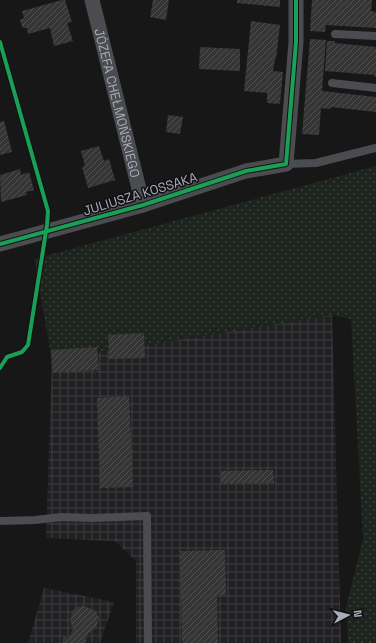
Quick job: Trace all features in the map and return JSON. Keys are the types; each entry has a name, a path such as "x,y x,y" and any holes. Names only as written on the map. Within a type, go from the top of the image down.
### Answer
{"street":[{"name":"JÓZEFA CHEŁMOŃSKIEGO","path":"92,0 143,205"},
{"path":"286,164 296,42 296,0"},
{"name":"JULIUSZA KOSSAKA","path":"0,244 143,205 246,171 286,164"}],"lane":[{"path":"335,34 376,36"},
{"path":"332,83 376,88"},
{"path":"286,164 316,162 376,148"},
{"path":"0,521 35,520 62,517 92,518 147,516 148,643"}],"shaded area":[{"path":"376,166 376,643 348,643 346,607 363,539 351,319 332,315 52,360 34,259"},
{"path":"332,315 341,643 136,643 136,561 115,541 46,538 52,360"},
{"path":"44,588 114,602 100,643 28,643"}],"building":[{"path":"65,0 72,22 67,23 73,41 54,46 50,28 28,34 27,28 22,27 20,20 24,18 22,11"},
{"path":"153,0 169,0 166,20 150,17"},
{"path":"237,0 280,0 280,7 237,3"},
{"path":"312,0 372,0 371,11 376,12 376,28 326,25 325,32 310,31"},
{"path":"251,21 280,25 273,71 283,72 280,104 267,103 267,93 244,91"},
{"path":"310,39 326,40 322,91 376,97 376,112 331,107 330,109 321,108 319,135 302,134"},
{"path":"327,41 376,47 376,77 374,77 375,75 325,71"},
{"path":"200,47 240,49 240,71 199,69"},
{"path":"168,115 183,117 180,134 166,132"},
{"path":"4,121 12,152 0,155 0,122"},
{"path":"99,146 104,161 109,159 115,180 88,188 82,167 85,166 81,151"},
{"path":"20,169 21,175 29,172 34,190 26,192 27,195 1,202 0,175"},
{"path":"144,333 145,358 109,359 108,335"},
{"path":"97,347 99,370 52,373 51,350"},
{"path":"129,396 133,487 100,488 97,398"},
{"path":"273,470 274,483 221,484 221,471"},
{"path":"225,550 226,595 217,595 218,643 182,643 180,551"},
{"path":"84,606 96,611 99,618 96,628 88,634 85,643 62,643 64,637 69,638 73,629 70,621 72,612 77,607"}],"cycle path":[{"path":"0,244 143,205 246,171 286,164 296,42 296,0"},
{"path":"0,42 48,211 28,345 22,352 7,357 0,368"}]}
